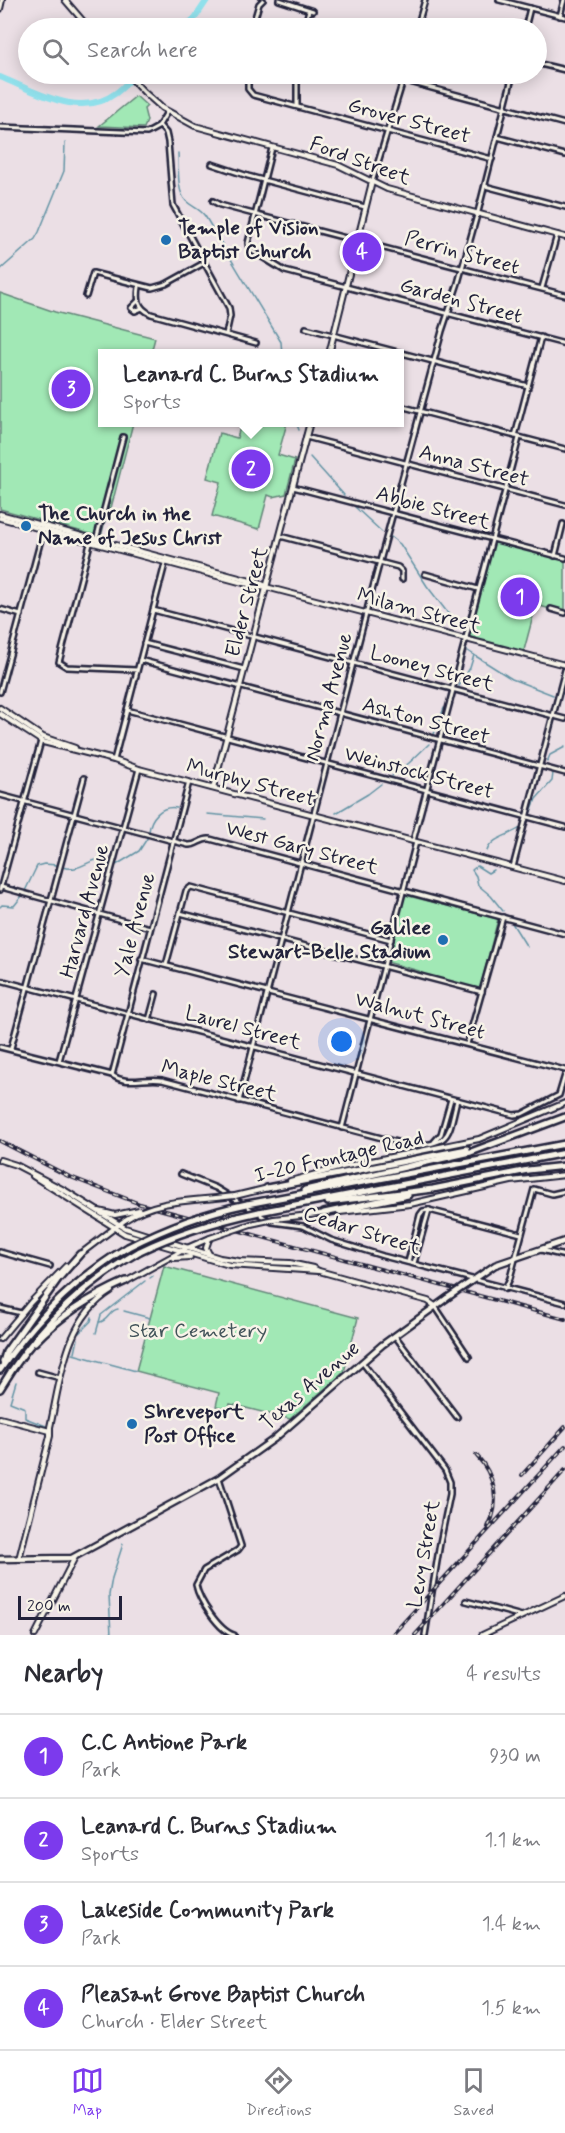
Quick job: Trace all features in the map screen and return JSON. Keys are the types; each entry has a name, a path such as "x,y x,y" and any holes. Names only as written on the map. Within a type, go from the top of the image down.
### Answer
{"highway":[{"path":"260,1202 364,1175 471,1152 565,1115"},
{"path":"267,1188 465,1149 506,1138"},
{"path":"1,1369 27,1334 57,1301 96,1268 128,1247 183,1221 247,1204 565,1144"},
{"path":"0,1389 39,1332 73,1298 104,1273 140,1251 171,1236 259,1212 565,1153"},
{"path":"324,1213 432,1189 565,1165"},
{"path":"285,1207 432,1189"},
{"path":"1,1369 6,1352 58,1279 80,1254"},
{"path":"18,1361 66,1314 126,1281"}],"main road":[{"path":"0,9 3,0"},
{"path":"65,0 80,18"},
{"name":"Ford Street","path":"137,84 167,112 201,129 343,167 387,189 565,237"},
{"path":"330,349 372,182"},
{"name":"Elder Street","path":"213,788 309,427"},
{"name":"Milam Street","path":"0,516 262,587 565,665"},
{"name":"Murphy Street","path":"0,708 42,739"},
{"name":"Murphy Street","path":"0,714 56,747 81,751 139,769 565,881"},
{"name":"I-20 Frontage Road","path":"0,1338 50,1282 80,1254 115,1226 152,1207 182,1201 235,1196 342,1167 479,1139 565,1104"},
{"path":"0,1160 24,1169 102,1212 116,1215 152,1207"},
{"path":"24,1169 98,1218 115,1226 229,1260 296,1264 319,1271"},
{"path":"19,1559 38,1488 68,1350 80,1321 100,1298 187,1248 251,1224 274,1219 410,1204 511,1181 565,1175"},
{"path":"82,1201 125,1234 181,1252 237,1266 319,1271 428,1300 435,1306"},
{"path":"98,1218 104,1227 100,1238"},
{"path":"210,1238 206,1248 211,1255"},
{"name":"Texas Avenue","path":"75,1557 219,1478 273,1440 395,1336 495,1264 565,1241"},
{"path":"167,1259 181,1256 203,1258"},
{"path":"0,1418 50,1431"},
{"path":"0,1559 62,1560 75,1557"},
{"path":"35,1635 75,1557"},
{"path":"482,1635 565,1596"}],"street":[{"path":"255,18 262,0"},
{"path":"279,0 311,10 308,18"},
{"path":"420,18 425,0"},
{"path":"499,0 565,17"},
{"path":"560,16 564,0"},
{"path":"528,18 530,8"},
{"path":"547,66 565,70"},
{"name":"Grover Street","path":"249,84 249,92 253,94 492,159"},
{"path":"297,84 297,106"},
{"path":"372,182 401,84"},
{"path":"417,84 565,124"},
{"name":"Norma Avenue","path":"239,1101 406,463 485,186 511,84"},
{"path":"0,128 147,133 155,130 167,112"},
{"path":"159,125 166,134 168,142 173,205 230,311 226,334"},
{"path":"497,137 565,155"},
{"path":"255,214 272,148"},
{"path":"212,164 365,207"},
{"path":"485,186 565,207"},
{"name":"Perrin Street","path":"213,201 220,205 565,295"},
{"name":"Garden Street","path":"255,214 248,243 249,249 285,271 565,344"},
{"path":"542,289 556,235"},
{"path":"86,296 93,273 139,286 161,286 204,263"},
{"path":"139,286 138,301 142,308 151,314 256,343"},
{"path":"138,301 131,308 135,311 142,308"},
{"path":"306,328 388,349"},
{"path":"342,1128 404,890 464,638 505,489 541,337"},
{"path":"404,353 528,386"},
{"path":"404,407 565,450"},
{"path":"123,437 59,662 67,667 137,670"},
{"name":"Anna Street","path":"306,437 565,505"},
{"name":"Abbie Street","path":"293,487 565,558"},
{"path":"555,556 563,524"},
{"path":"0,692 44,528"},
{"path":"280,535 401,569 402,579"},
{"path":"114,760 166,560"},
{"path":"425,574 478,589"},
{"path":"0,609 21,615"},
{"path":"551,609 565,613"},
{"name":"Looney Street","path":"153,610 565,719"},
{"path":"144,643 244,669"},
{"name":"Ashton Street","path":"140,660 565,773"},
{"path":"513,867 565,670"},
{"name":"Weinstock Street","path":"127,711 565,826"},
{"path":"42,739 0,888 150,928"},
{"name":"Harvard Avenue","path":"59,1061 139,769"},
{"path":"10,1049 84,778"},
{"name":"Yale Avenue","path":"112,1075 189,782"},
{"name":"West Gary Street","path":"0,795 173,841 194,845 204,839 210,839 565,934"},
{"path":"166,965 188,889 200,889 391,940"},
{"path":"180,913 482,992"},
{"path":"467,1044 503,917"},
{"name":"Walnut Street","path":"141,959 565,1070"},
{"name":"Laurel Street","path":"0,980 127,1015 519,1115 559,1095 565,1075"},
{"path":"149,1020 156,994"},
{"name":"Maple Street","path":"0,1047 128,1081 149,1078 162,1080 412,1146 432,1143"},
{"path":"432,1143 441,1134 451,1098"},
{"path":"432,1143 440,1142 447,1136 457,1100"},
{"name":"Cedar Street","path":"181,1174 211,1185 272,1222 306,1227 330,1240 565,1303"},
{"path":"505,1288 516,1257 534,1189 552,1194 565,1191"},
{"path":"408,1262 423,1211 429,1210 521,1234"},
{"path":"414,1263 429,1210"},
{"path":"540,1250 565,1256"},
{"path":"0,1252 50,1266"},
{"path":"435,1306 469,1357"},
{"path":"0,1308 21,1313"},
{"path":"395,1336 458,1417"},
{"name":"Levy Street","path":"362,1362 445,1470 450,1482 450,1494 425,1635"},
{"path":"38,1372 62,1379"},
{"path":"219,1478 241,1546 204,1570 196,1585 198,1593 219,1625 234,1635"},
{"path":"466,1601 522,1616"}],"green space":[{"path":"136,96 147,106 144,109 147,121 144,128 99,126"},
{"path":"0,293 55,312 155,338 152,349 98,349 98,427 132,427 101,537 0,509"},
{"path":"240,427 286,427 278,455 295,460 286,494 273,497 268,495 259,529 212,516 221,482 207,478 219,433 237,438"},
{"path":"492,539 565,558 565,613 536,605 523,654 464,638"},
{"name":"Galilee Stewart-Belle Stadium","path":"405,895 498,919 480,989 424,975 419,971 387,962"},
{"name":"Star Cemetery","path":"164,1266 358,1318 344,1372 290,1419 230,1404 228,1409 216,1406 219,1393 136,1371"}],"waterway":[{"path":"195,18 207,0"},
{"path":"0,77 58,100 88,104 102,101 126,84"},
{"path":"0,270 35,239 39,232 64,171 65,143"},
{"path":"178,153 179,185 183,197 205,216 281,342 282,349"},
{"path":"310,457 344,495"},
{"path":"355,507 382,532"},
{"path":"391,537 400,544 427,586 457,625"},
{"path":"466,650 512,679 553,695"},
{"path":"459,686 470,668 474,655"},
{"path":"434,734 444,708"},
{"path":"392,776 429,744"},
{"path":"547,762 550,755 565,747"},
{"path":"530,814 536,799 552,781 553,773"},
{"path":"336,813 381,784"},
{"path":"149,832 157,814 166,809 177,808"},
{"path":"207,814 263,819"},
{"path":"487,851 489,846 497,840 520,828"},
{"path":"116,865 139,851 148,837"},
{"path":"62,867 77,868 98,860 110,865"},
{"path":"25,891 37,866 57,865"},
{"path":"493,870 488,873 477,866 472,870 478,885 503,911"},
{"path":"0,907 2,905 14,906 22,896"},
{"path":"512,923 527,947"},
{"path":"96,1333 101,1315 145,1281"},
{"path":"99,1322 118,1309"},
{"path":"124,1311 150,1318"},
{"path":"79,1333 92,1317"},
{"path":"75,1353 78,1339"},
{"path":"73,1354 136,1371"},
{"path":"16,1382 10,1402 25,1408 25,1418 46,1426"},
{"path":"111,1635 109,1595 123,1544"}],"railway":[{"path":"0,1141 68,1176 140,1204 565,1319"},
{"path":"522,1475 565,1427"},
{"path":"392,1635 565,1446"},
{"path":"476,1455 488,1471 494,1490 494,1508 488,1527"},
{"path":"415,1635 565,1470"}],"place":[{"name":"Temple of Vision Baptist Church","path":"166,240"},
{"name":"Pleasant Grove Baptist Church","path":"362,252"},
{"name":"Lakeside Community Park","path":"71,389"},
{"name":"Leanard C. Burns Stadium","path":"251,469"},
{"name":"The Church in the Name of Jesus Christ","path":"26,526"},
{"name":"C.C Antione Park","path":"520,597"},
{"name":"Galilee Stewart-Belle Stadium","path":"443,940"},
{"name":"Shreveport Post Office","path":"132,1424"}]}
